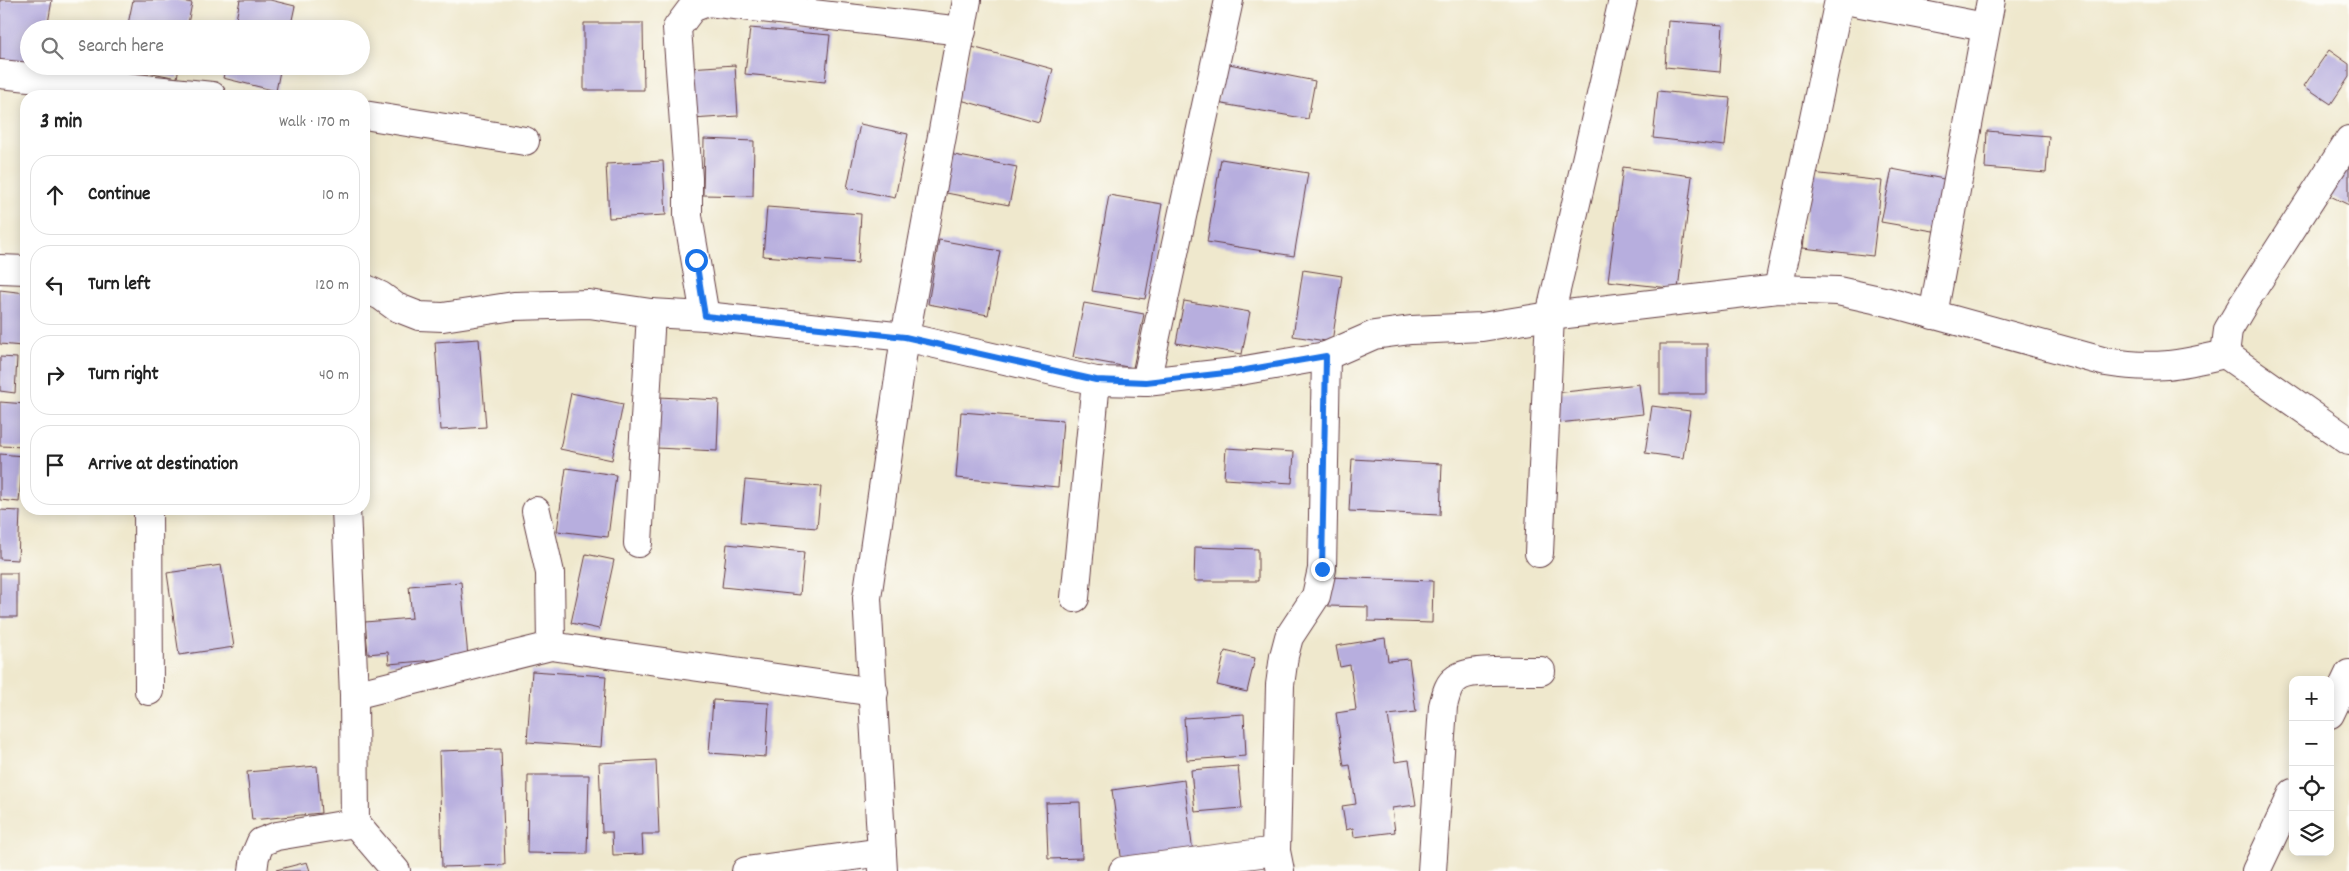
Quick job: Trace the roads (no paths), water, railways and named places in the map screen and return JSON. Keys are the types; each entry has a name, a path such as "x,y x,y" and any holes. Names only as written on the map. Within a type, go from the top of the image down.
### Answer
{"street":[{"path":"746,871 883,861 867,598 905,337 967,0"},
{"path":"1146,382 1229,0"},
{"path":"1539,553 1550,316 1623,0"},
{"path":"1778,289 1839,0"},
{"path":"1845,0 1985,27"},
{"path":"1933,315 1991,0"},
{"path":"705,316 688,216 688,178 677,28 692,8 708,2 962,31"},
{"path":"0,74 154,90"},
{"path":"370,116 525,141"},
{"path":"2225,354 2228,330 2349,140"},
{"path":"0,269 20,270"},
{"path":"370,291 382,296 396,307 419,316 443,317 514,306 589,304 651,314 705,316 905,337 1096,380 1146,382 1234,372 1326,356 1374,335 1411,330 1482,327 1550,316 1778,289 1838,291 2106,362 2138,367 2172,366 2225,354 2349,441"},
{"path":"638,542 651,314"},
{"path":"1123,871 1278,861 1280,686 1284,656 1289,637 1316,596 1322,569 1326,356"},
{"path":"1076,598 1096,380"},
{"path":"536,511 550,572 552,646"},
{"path":"148,515 149,691"},
{"path":"346,515 354,695 355,823 396,871"},
{"path":"354,695 552,646 874,692"},
{"path":"1432,871 1443,706 1448,687 1457,678 1472,673 1541,671"},
{"path":"2334,706 2349,674"},
{"path":"2256,871 2289,801"},
{"path":"253,871 255,856 261,842 277,836 355,823"}]}
